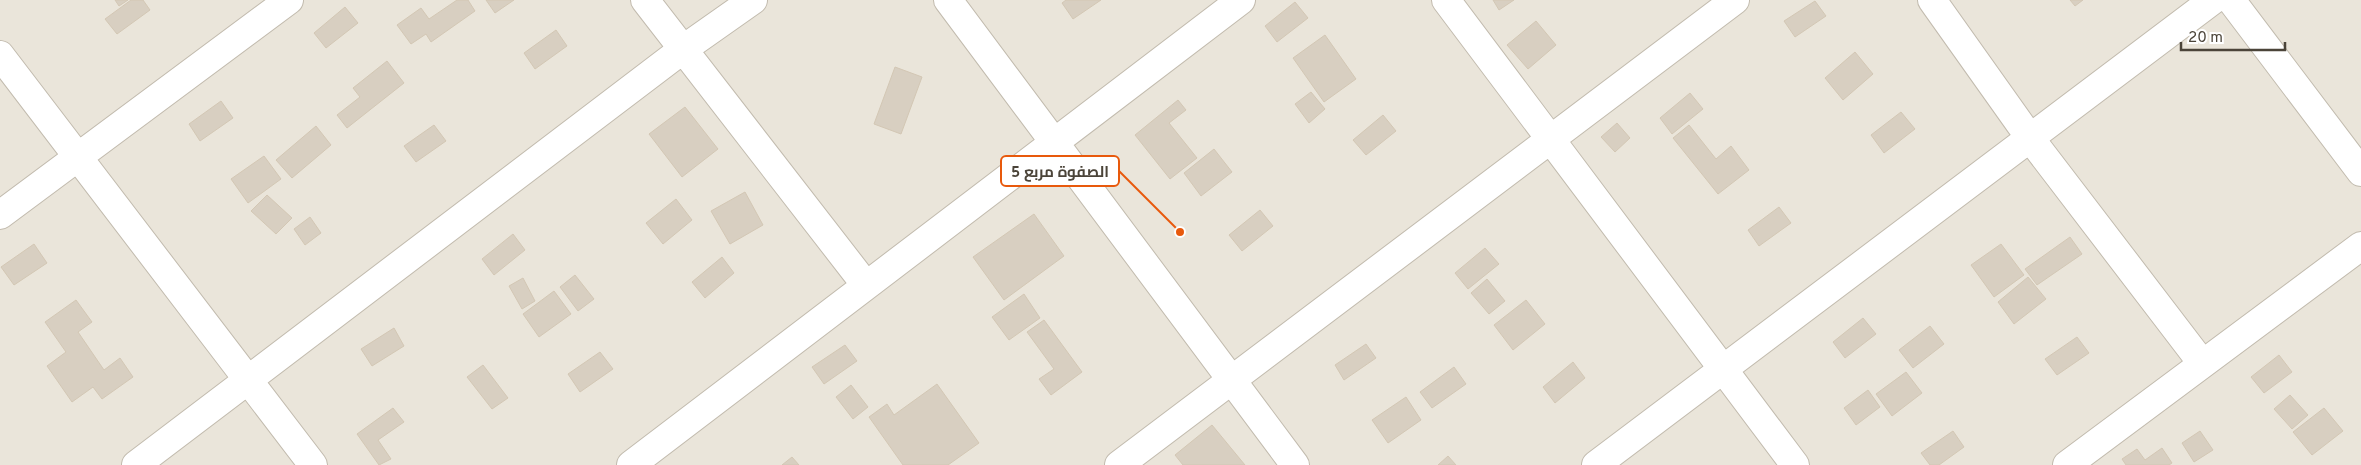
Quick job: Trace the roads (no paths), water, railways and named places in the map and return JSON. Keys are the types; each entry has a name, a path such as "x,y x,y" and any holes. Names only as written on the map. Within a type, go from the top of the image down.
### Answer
{"street":[{"path":"0,215 289,0"},
{"path":"646,0 682,50 865,284"},
{"path":"136,465 682,50 753,0"},
{"path":"948,0 1295,465"},
{"path":"648,460 865,284 1240,0"},
{"path":"1446,0 1795,465"},
{"path":"1119,465 1735,0"},
{"path":"1932,0 2030,138 2202,363"},
{"path":"1596,465 2213,0"},
{"path":"2232,0 2361,172"},
{"path":"0,55 76,158 313,465"},
{"path":"2067,465 2361,246"}],"place":[{"name":"الصفوة مربع 5","path":"1180,232"}]}
